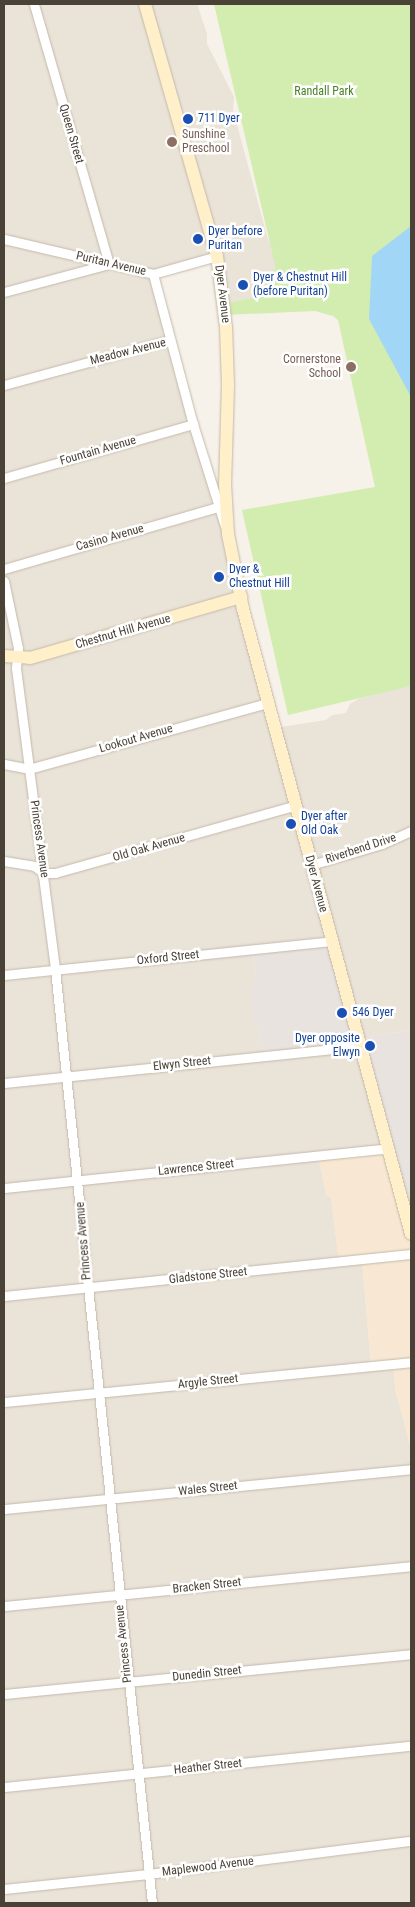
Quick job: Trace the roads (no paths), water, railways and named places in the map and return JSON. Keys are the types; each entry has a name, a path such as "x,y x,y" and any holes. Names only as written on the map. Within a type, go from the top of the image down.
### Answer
{"main road":[{"name":"Dyer Avenue","path":"145,4 204,204 216,256 226,327 228,385 225,484 228,534 241,597 294,806 411,1234"},
{"name":"Chestnut Hill Avenue","path":"4,656 17,659 30,658 241,597"}],"street":[{"name":"Queen Street","path":"34,4 109,264"},
{"name":"Puritan Avenue","path":"4,239 153,274 170,340"},
{"path":"153,274 216,256"},
{"path":"4,292 109,264"},
{"name":"Meadow Avenue","path":"4,385 170,340 193,424"},
{"name":"Dyer Avenue","path":"193,424 217,507 228,534"},
{"name":"Fountain Avenue","path":"4,478 193,424"},
{"name":"Casino Avenue","path":"4,569 217,507"},
{"name":"Princess Avenue","path":"4,581 18,648 16,668 55,969 152,1903"},
{"name":"Lookout Avenue","path":"4,764 29,769 267,703"},
{"name":"Old Oak Avenue","path":"44,873 55,873 119,856 294,806"},
{"name":"Riverbend Drive","path":"311,865 382,844 411,831"},
{"path":"4,861 34,866 44,873"},
{"name":"Oxford Street","path":"4,976 55,969 332,941"},
{"name":"Elwyn Street","path":"4,1082 360,1046"},
{"name":"Lawrence Street","path":"4,1188 389,1148"},
{"name":"Gladstone Street","path":"4,1296 88,1289 411,1254"},
{"name":"Argyle Street","path":"4,1402 411,1362"},
{"name":"Wales Street","path":"4,1509 411,1469"},
{"name":"Bracken Street","path":"4,1606 411,1566"},
{"name":"Dunedin Street","path":"4,1694 411,1654"},
{"name":"Heather Street","path":"4,1787 411,1746"},
{"name":"Maplewood Avenue","path":"4,1889 148,1874 411,1841"}],"water":[{"path":"411,226 411,397 369,319 372,256"}],"place":[{"name":"711 Dyer","path":"188,119"},
{"name":"Sunshine Preschool","path":"172,142"},
{"name":"Dyer before Puritan","path":"198,239"},
{"name":"Dyer & Chestnut Hill (before Puritan)","path":"243,285"},
{"name":"Cornerstone School","path":"351,367"},
{"name":"Dyer & Chestnut Hill","path":"219,577"},
{"name":"Dyer after Old Oak","path":"291,824"},
{"name":"546 Dyer","path":"342,1013"},
{"name":"Dyer opposite Elwyn","path":"370,1046"}],"park label":[{"name":"Randall Park","path":"324,92"}]}
